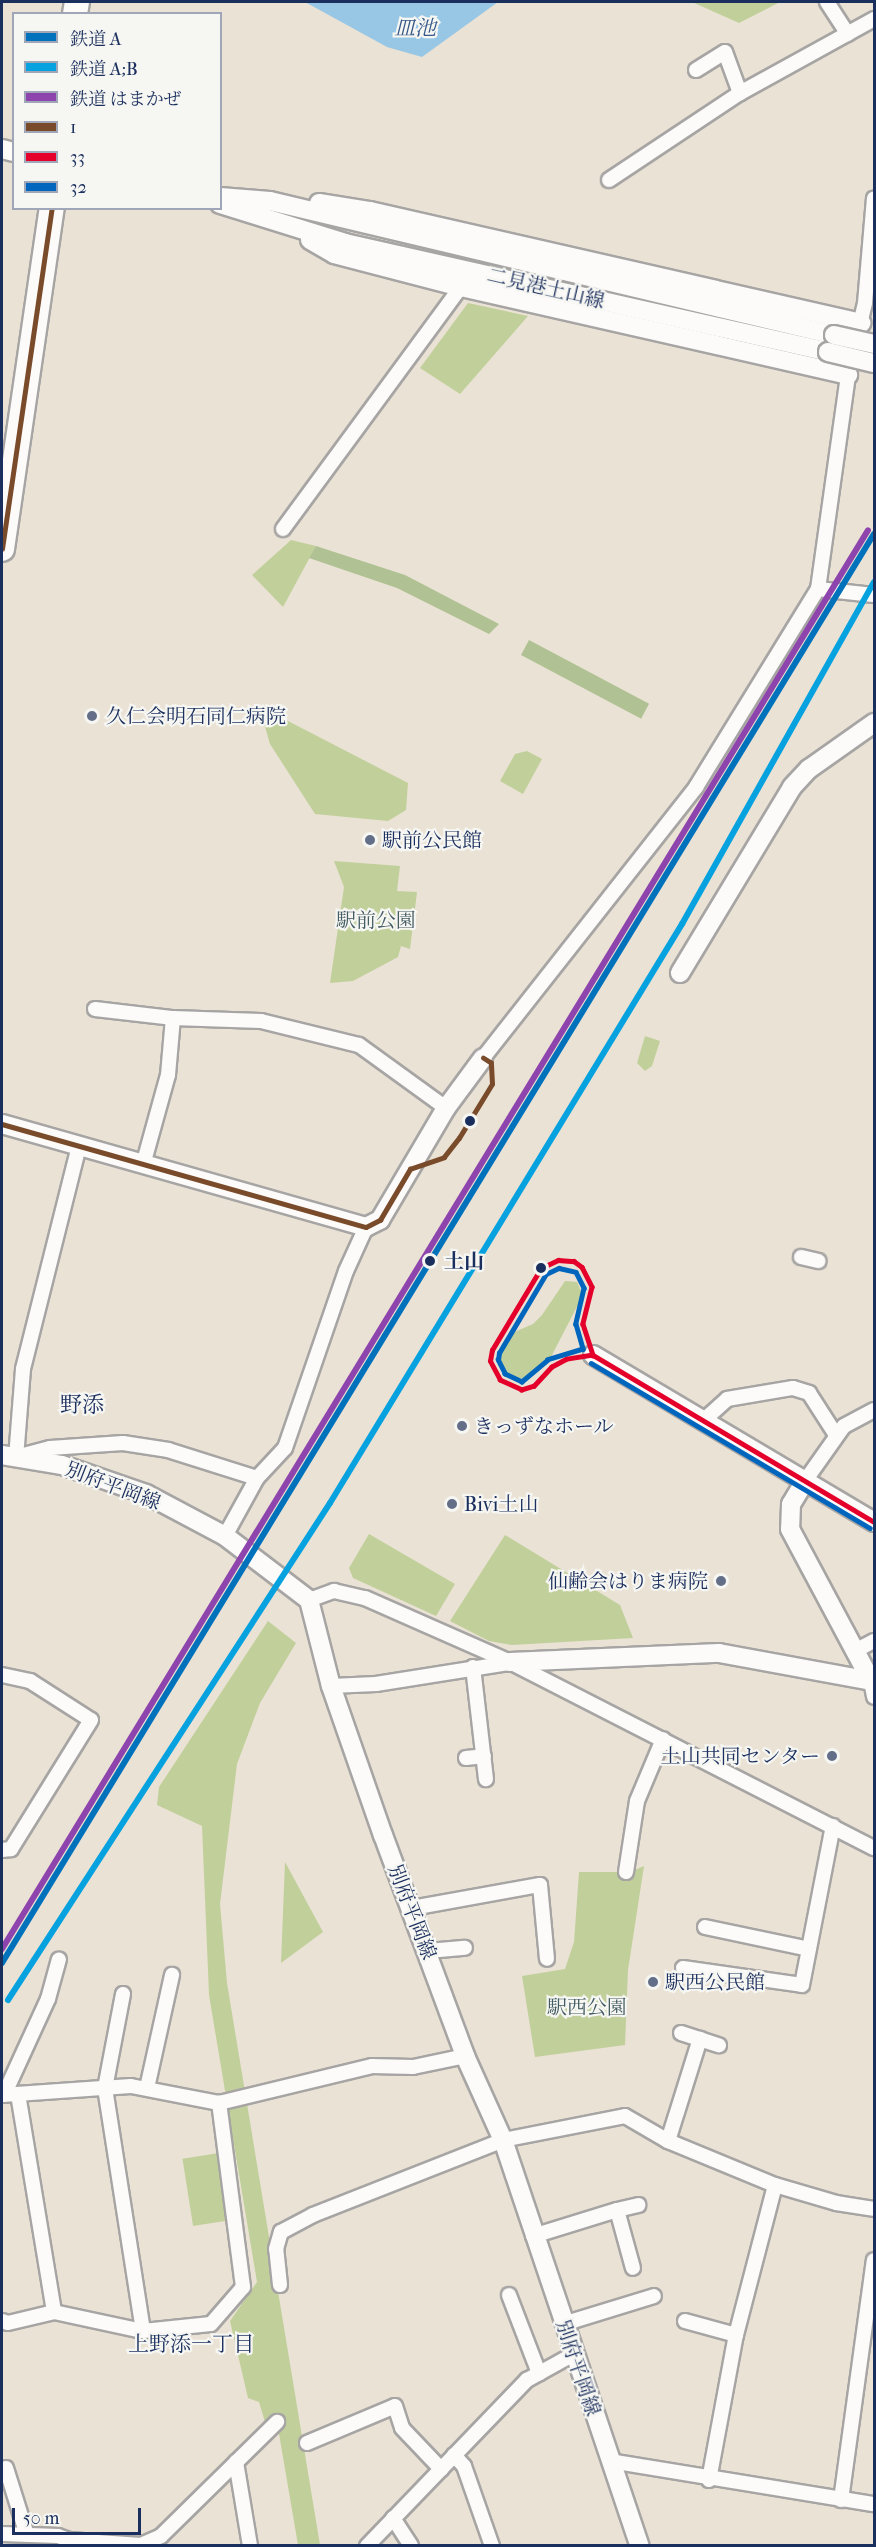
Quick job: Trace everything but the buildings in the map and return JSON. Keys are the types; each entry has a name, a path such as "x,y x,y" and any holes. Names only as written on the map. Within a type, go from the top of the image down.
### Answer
{"highway":[{"path":"2,549 52,210"}],"main road":[{"name":"二見港土山線","path":"222,197 270,201 831,344 874,363"},
{"path":"270,201 328,204 370,211 861,323"},
{"name":"二見港土山線","path":"222,205 289,228 831,344 874,344"},
{"path":"289,228 334,254 461,287 848,375"},
{"path":"680,973 792,787 809,769 874,723"},
{"path":"2,1124 366,1227 380,1220 446,1108 483,1058"},
{"path":"593,1355 874,1522"},
{"name":"別府平岡線","path":"9,1456 62,1465 146,1494 225,1536 309,1600 331,1686 465,2056 503,2140 533,2236 640,2546"},
{"path":"805,1481 792,1504 790,1529 873,1687"},
{"path":"510,1662 719,1653 873,1687"}],"street":[{"path":"827,2 848,34"},
{"path":"609,180 740,93 874,20"},
{"path":"696,70 725,52 740,93"},
{"path":"483,1058 696,787 818,589 848,375 861,323 874,198"},
{"path":"283,529 461,287"},
{"path":"818,589 874,595"},
{"path":"95,1009 173,1018 261,1021 359,1045 446,1108"},
{"path":"143,1165 168,1075 173,1018"},
{"path":"79,1146 23,1369 9,1456 50,1448 123,1443 168,1450 257,1478"},
{"path":"225,1536 257,1478 285,1448 346,1272 366,1227"},
{"path":"801,1257 819,1261"},
{"path":"704,1420 727,1399 793,1388 809,1393 836,1436"},
{"path":"805,1481 844,1426 874,1410"},
{"path":"309,1600 334,1591 365,1598 510,1662 874,1848"},
{"path":"855,1651 874,1641"},
{"path":"331,1686 376,1684 510,1662"},
{"path":"473,1667 486,1779"},
{"path":"2,1675 30,1681 91,1720 11,1849 2,1850"},
{"path":"626,1872 637,1802 663,1739"},
{"path":"466,1758 484,1756"},
{"path":"683,1968 802,1985 833,1826"},
{"path":"412,1908 540,1885 547,1959"},
{"path":"705,1927 809,1949"},
{"path":"428,1950 465,1948"},
{"path":"54,2312 8,2095 48,1999 59,1959"},
{"path":"147,2088 172,1975"},
{"path":"123,1994 105,2088 143,2331"},
{"path":"681,2033 719,2044"},
{"path":"668,2141 700,2039"},
{"path":"8,2095 105,2088 147,2088 219,2103 372,2066 413,2067 465,2056"},
{"path":"2,2321 8,2323 54,2312 143,2331 211,2324 243,2287 219,2103"},
{"path":"280,2284 276,2249 281,2232 388,2183 503,2140 625,2116 668,2141 775,2185 836,2204 874,2210"},
{"path":"709,2480 736,2335 775,2185"},
{"path":"533,2236 638,2205"},
{"path":"617,2210 633,2268"},
{"path":"841,2500 874,2260"},
{"path":"509,2295 539,2373"},
{"path":"563,2324 654,2296"},
{"path":"685,2321 736,2335"},
{"path":"367,2546 495,2411 539,2373 574,2354"},
{"path":"307,2444 395,2406 402,2428 441,2469"},
{"path":"2,2534 27,2535 70,2543 146,2544 161,2536 277,2422"},
{"path":"454,2456 464,2466 498,2545"},
{"path":"610,2461 709,2480 874,2504"},
{"path":"236,2462 250,2546"},
{"path":"6,2468 27,2535"},
{"path":"393,2518 411,2546"}],"green space":[{"path":"692,2 780,2 739,23"},
{"path":"468,303 528,316 460,394 420,368"},
{"path":"291,540 316,546 283,607 252,575"},
{"path":"316,546 405,575 499,624 489,634 397,588 309,558"},
{"path":"529,640 649,704 641,719 521,655"},
{"path":"259,706 408,783 406,810 388,821 315,814 270,744"},
{"path":"527,751 542,759 523,794 500,781 515,754"},
{"name":"駅前公園","path":"334,861 400,866 397,891 417,892 410,949 401,946 398,957 353,981 330,983 344,887"},
{"path":"645,1036 660,1041 652,1066 645,1071 637,1063"},
{"path":"565,1281 577,1282 583,1295 551,1357 524,1379 509,1376 499,1363 501,1350 512,1333 533,1324 542,1315"},
{"path":"369,1534 455,1584 436,1616 353,1578 349,1568"},
{"path":"505,1535 620,1605 633,1638 512,1645 489,1641 450,1621"},
{"path":"268,1621 296,1643 260,1703 237,1764 220,1904 227,1983 320,2545 298,2545 277,2422 265,2422 259,2402 248,2398 230,2321 257,2282 209,1995 202,1826 157,1805 159,1787"},
{"path":"285,1862 323,1932 281,1963"},
{"name":"駅西公園","path":"644,1866 628,1970 625,2045 535,2057 522,1976 565,1969 574,1942 579,1872 630,1872"},
{"path":"219,2153 230,2220 193,2226 182,2159"}],"water":[{"name":"皿池","path":"305,2 498,2 422,57 387,47"}],"rail line":[{"name":"はまかぜ","path":"2,1949 868,530"},
{"name":"A","path":"2,1963 874,534"},
{"name":"A;B","path":"8,2000 330,1503 682,924 874,582"}],"transit line":[{"name":"1","path":"2,549 52,210"},
{"name":"1","path":"2,1124 366,1227 380,1220 410,1169 444,1157 459,1138 492,1084 491,1063 483,1058"},
{"name":"33","path":"558,1260 574,1261 582,1267 592,1287 583,1324 593,1355 567,1359 552,1367 534,1386 522,1390 500,1380 490,1361 492,1350 541,1268 558,1260"},
{"name":"32","path":"559,1268 576,1272 584,1288 576,1324 583,1349 548,1360 522,1382 505,1374 498,1360 499,1353 546,1274 559,1268"},
{"name":"33","path":"593,1355 874,1522"},
{"name":"32","path":"591,1363 870,1528"}],"place":[{"name":"久仁会明石同仁病院","path":"92,716"},
{"name":"駅前公民館","path":"370,840"},
{"name":"土山","path":"430,1261"},
{"name":"きっずなホール","path":"462,1426"},
{"name":"Bivi土山","path":"452,1504"},
{"name":"仙齢会はりま病院","path":"721,1581"},
{"name":"土山共同センター","path":"832,1756"},
{"name":"駅西公民館","path":"653,1982"}],"district":[{"name":"野添","path":"82,1406"},
{"name":"上野添一丁目","path":"191,2344"}]}
